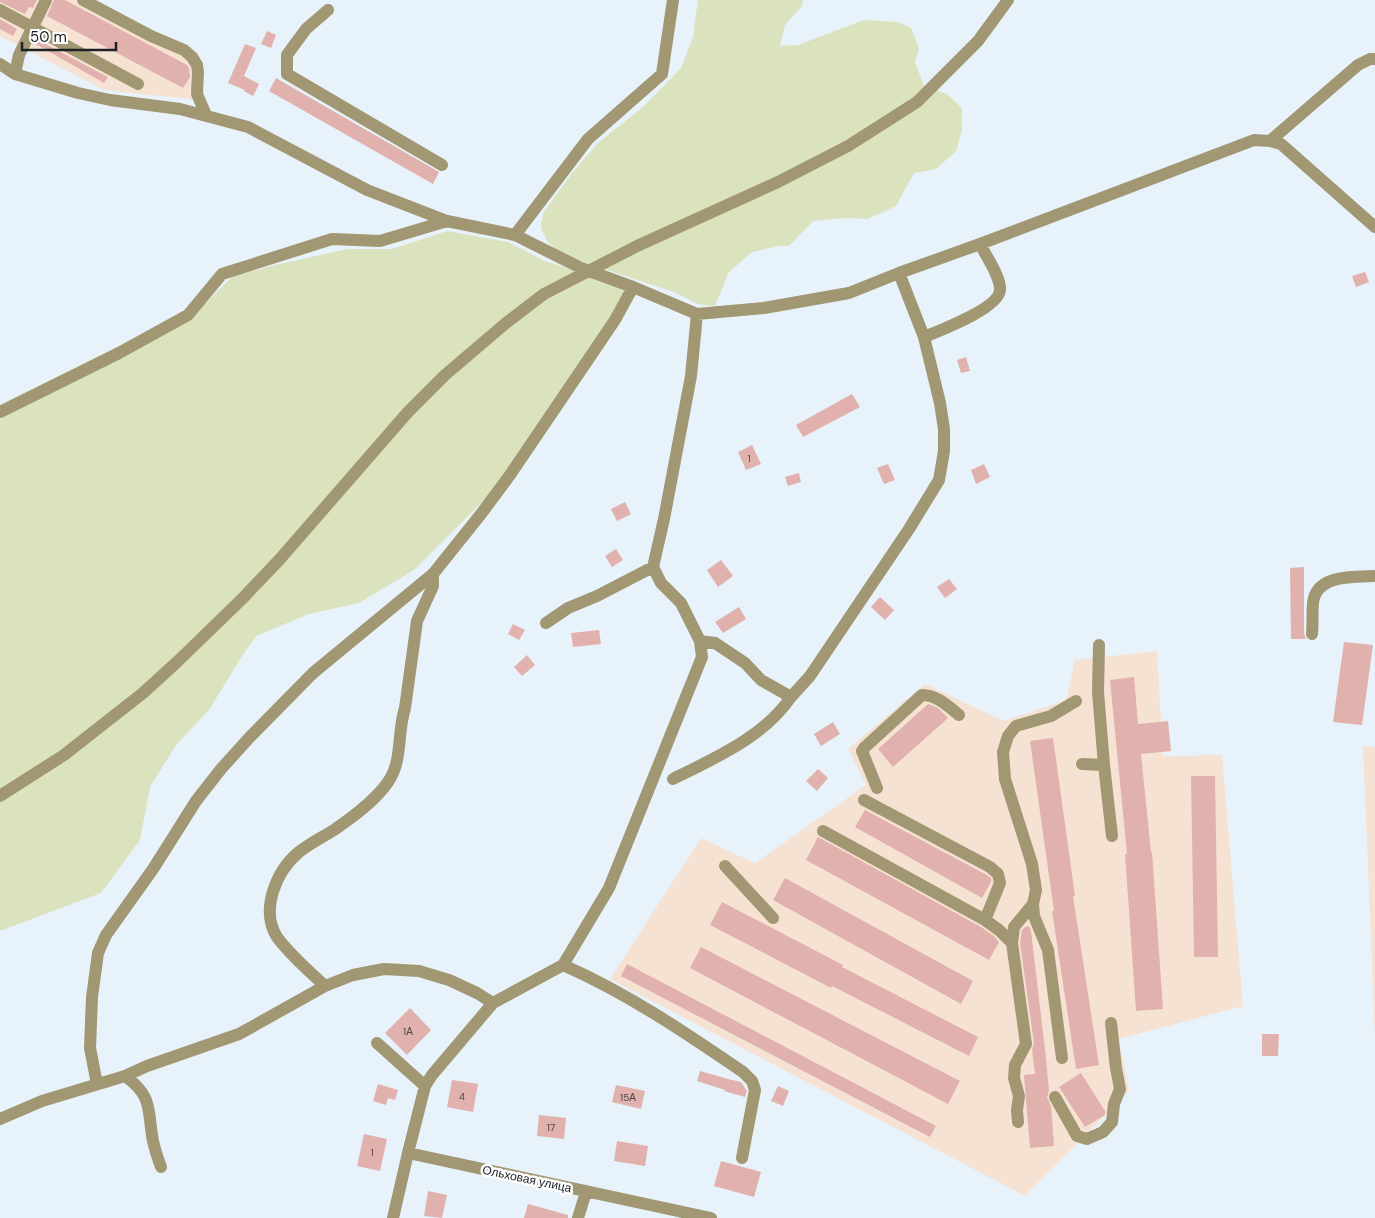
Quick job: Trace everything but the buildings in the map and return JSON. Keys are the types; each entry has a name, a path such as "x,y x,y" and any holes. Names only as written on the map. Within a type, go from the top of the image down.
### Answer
{"street":[{"path":"15,74 19,55 46,0"},
{"path":"83,0 151,36 184,50 192,58 198,72 197,94 206,115"},
{"path":"515,236 588,139 662,74 673,0"},
{"path":"0,796 64,755 143,693 249,592 408,412 445,375 506,323 544,294 637,246 787,178 848,146 917,102 978,41 1008,0"},
{"path":"0,10 138,84"},
{"path":"328,10 306,29 287,55 287,74 442,165"},
{"path":"1270,141 1358,65 1370,59 1375,59"},
{"path":"0,64 15,74 78,93 110,100 180,109 248,127 367,190 446,221 515,236 588,271 633,287 697,314 764,308 849,293 1254,140 1281,144 1375,227"},
{"path":"0,412 119,353 188,315 222,274 332,239 380,241 446,221"},
{"path":"924,337 987,308 997,300 1000,292 1000,283 980,244"},
{"path":"673,779 732,750 784,707 810,676 909,529 938,480 944,451 944,429 935,377 924,337 899,273"},
{"path":"96,1084 90,1048 92,997 98,953 106,935 153,869 196,801 243,744 313,673 433,574 510,475 615,320 633,287"},
{"path":"393,1218 426,1086 432,1075 493,1003 564,965 609,888 702,657 700,640 681,603 661,583 653,567 691,376 697,314"},
{"path":"546,623 568,608 597,596 653,567"},
{"path":"325,986 278,938 271,925 269,907 273,891 283,871 298,853 334,830 377,795 390,781 396,764 417,621 433,586 433,574"},
{"path":"1312,634 1313,601 1318,589 1328,582 1342,578 1375,576"},
{"path":"700,640 715,643 745,663 761,680 791,697"},
{"path":"1099,645 1098,692 1112,836"},
{"path":"877,788 862,751 922,695 935,697 959,715"},
{"path":"1062,1058 1048,950 1034,916 1033,904 1036,890 1032,864 1005,779 1004,752 1008,736 1016,726 1051,716 1076,701"},
{"path":"1082,764 1104,765"},
{"path":"864,800 990,867 998,874 1000,883 985,920"},
{"path":"824,831 985,920 1000,930 1012,943"},
{"path":"725,866 773,918"},
{"path":"1018,1122 1019,1096 1014,1078 1016,1065 1026,1044 1012,943 1014,927 1033,904"},
{"path":"564,965 584,974 657,1015 743,1072 752,1081 755,1090 742,1158"},
{"path":"0,1119 42,1101 125,1076 147,1066 239,1034 325,986 353,975 384,969 419,971 449,980 493,1003"},
{"path":"1055,1097 1077,1136 1087,1139 1103,1132 1112,1122 1114,1104 1120,1089 1112,1022"},
{"path":"377,1043 426,1086"},
{"path":"125,1076 145,1096 150,1114 153,1141 161,1167"},
{"name":"Ольховая улица","path":"408,1153 711,1218"},
{"path":"578,1218 586,1192"}],"shaded area":[{"path":"0,0 92,0 199,54 202,69 199,100 104,90 0,36"},
{"path":"1157,651 1163,756 1222,755 1243,1006 1119,1039 1129,1091 1025,1196 610,979 701,838 755,863 866,785 848,749 925,684 1004,721 1066,700 1075,660"},
{"path":"1363,746 1375,747 1375,1037"}],"green space":[{"path":"698,0 803,0 802,6 785,25 780,46 798,45 864,20 898,22 911,28 919,48 915,62 924,86 947,94 962,108 962,130 956,151 936,169 914,173 896,206 868,219 845,218 813,221 789,246 778,246 752,252 729,272 715,306 698,304 671,291 577,260 558,251 547,241 541,228 543,213 572,173 598,143 644,106 681,68 693,37"},
{"path":"447,231 508,242 545,261 632,288 491,493 414,570 359,603 309,614 256,636 209,710 176,745 150,787 140,840 101,893 0,931 0,419 205,304 232,277 275,265 348,249 392,249"}]}
